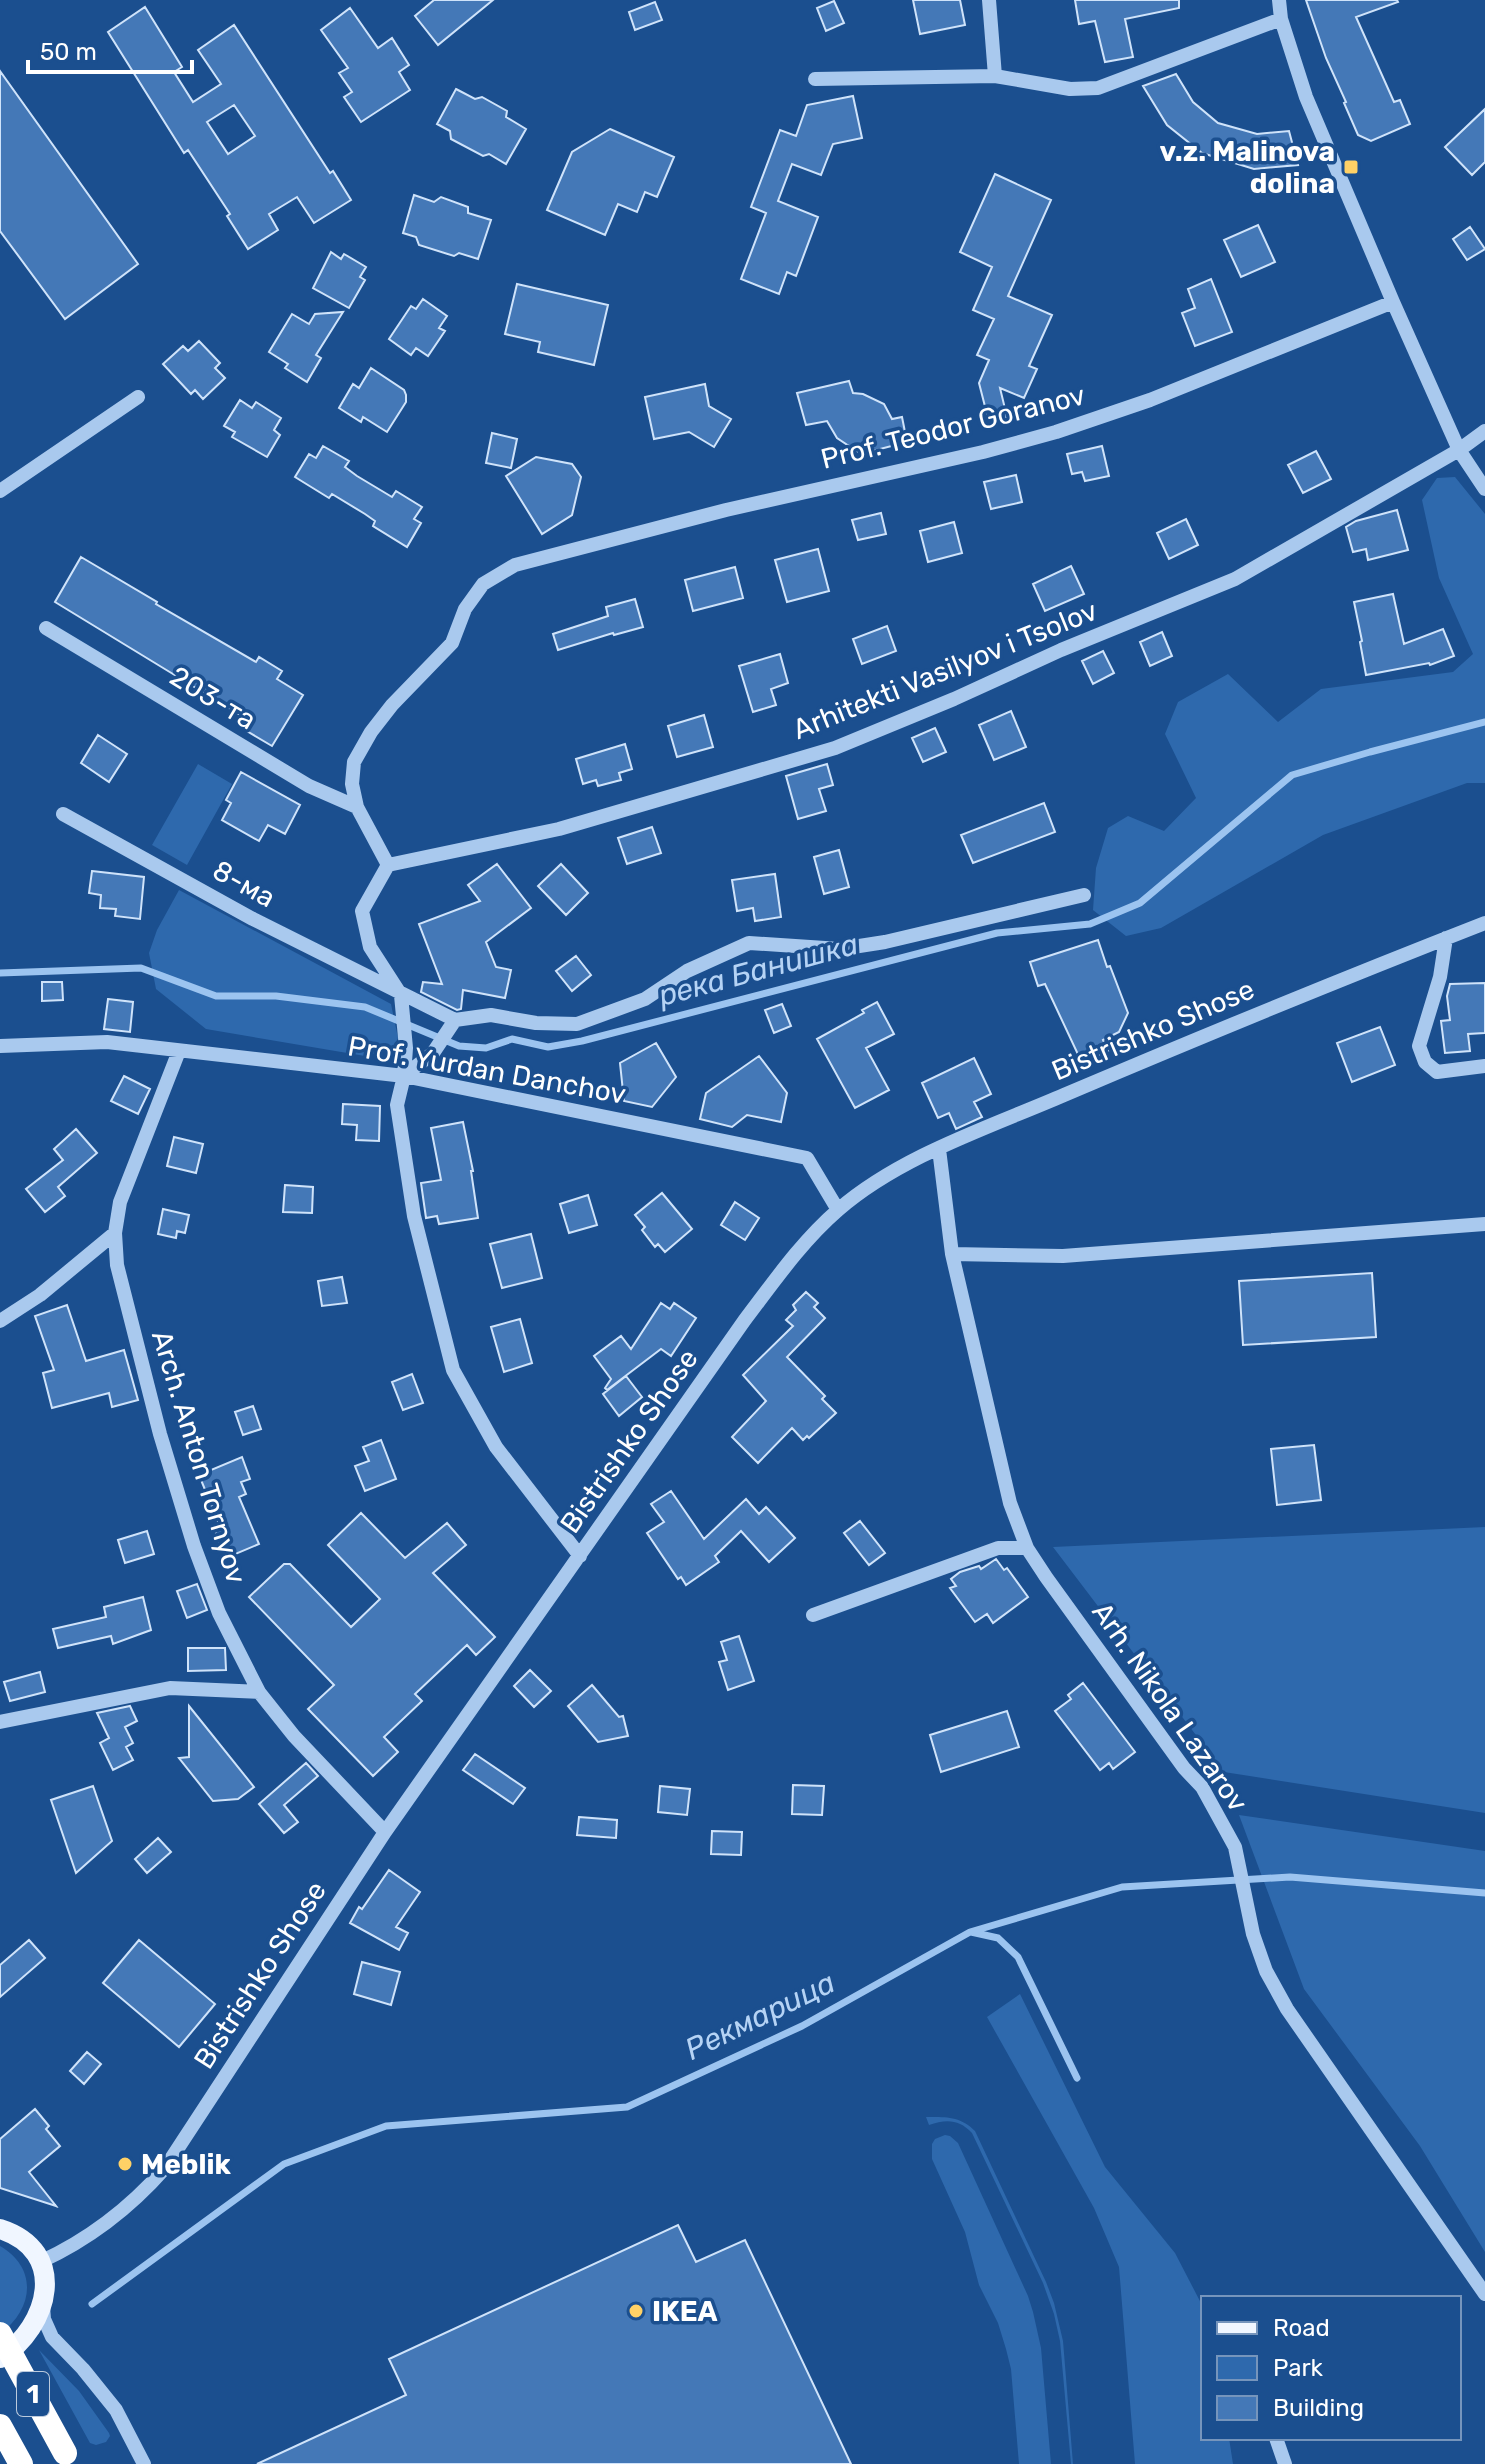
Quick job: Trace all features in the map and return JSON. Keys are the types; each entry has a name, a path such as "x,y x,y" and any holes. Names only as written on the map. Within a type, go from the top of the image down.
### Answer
{"highway":[{"name":"1","path":"0,2334 68,2459"},
{"name":"1","path":"0,2426 21,2464"}],"main road":[{"path":"0,2229 25,2241 34,2251 45,2284 43,2302 34,2326 12,2351 0,2358"}],"street":[{"path":"989,0 995,76"},
{"path":"1279,0 1281,19 1306,97 1459,450 1485,489"},
{"path":"815,79 995,76 1070,89 1098,88 1281,19"},
{"name":"Prof. Teodor Goranov","path":"357,807 352,784 354,762 371,732 392,705 452,643 465,609 483,584 515,565 726,510 983,452 1056,432 1150,400 1393,302"},
{"path":"0,491 138,397"},
{"name":"Arhitekti Vasilyov i Tsolov","path":"388,865 559,829 835,748 1235,579 1459,450 1485,431"},
{"name":"203-та","path":"46,628 309,786 357,807"},
{"path":"357,807 388,865 362,911 370,947 401,995 406,1048 397,1105 414,1216 453,1370 496,1447 580,1556"},
{"name":"8-ма","path":"63,814 253,919 455,1020"},
{"path":"404,1076 433,1053 455,1020 491,1015 536,1023 577,1024 645,999 687,971 749,943 840,949 885,942 1084,895"},
{"name":"Bistrishko Shose","path":"40,2262 78,2243 108,2223 165,2168 385,1832 790,1259 838,1210 865,1190 939,1149 1485,923"},
{"path":"1446,938 1440,977 1419,1046 1425,1062 1437,1072 1485,1066"},
{"name":"Prof. Yurdan Danchov","path":"0,1046 107,1042 404,1076 807,1158 838,1210"},
{"name":"Arch. Anton Tornyov","path":"179,1051 120,1202 115,1233 117,1265 160,1434 194,1546 219,1613 259,1692 294,1736 385,1832"},
{"name":"Arh. Nikola Lazarov","path":"939,1149 952,1254 1010,1503 1027,1548 1156,1730 1202,1787 1235,1847 1246,1906 1266,1971 1287,2009 1485,2294"},
{"path":"952,1254 1063,1256 1485,1224"},
{"path":"0,1321 40,1295 115,1233"},
{"path":"813,1615 998,1548 1027,1548"},
{"path":"0,1722 170,1688 259,1692"},
{"path":"43,2302 44,2319 52,2337 116,2410 144,2464"},
{"path":"1277,2440 1285,2464"}],"green space":[{"path":"1455,477 1485,514 1485,783 1467,783 1323,835 1161,928 1126,936 1093,910 1096,868 1108,828 1128,816 1164,831 1196,798 1165,734 1178,702 1228,674 1278,722 1321,689 1453,672 1473,654 1439,578 1422,500 1437,478"},
{"path":"198,764 232,784 187,865 152,845"},
{"path":"179,890 391,1004 398,1038 392,1050 365,1056 206,1029 156,989 149,953 157,930"},
{"path":"1485,1527 1485,1813 1224,1772 1053,1547"},
{"path":"1239,1815 1485,1851 1485,2252 1420,2146 1304,1989"},
{"path":"1020,1994 1105,2167 1175,2253 1201,2303 1201,2440 1229,2440 1233,2464 1135,2464 1119,2267 1094,2208 987,2017"},
{"path":"926,2117 958,2120 975,2131 1046,2282 1063,2341 1073,2464 1060,2341 1043,2283 972,2133 952,2122 929,2125"},
{"path":"945,2135 958,2143 1028,2296 1041,2348 1051,2464 1019,2464 1011,2369 1006,2349 998,2323 979,2285 965,2232 932,2159 932,2144 935,2139"},
{"path":"0,2246 21,2266 27,2289 20,2313 0,2334"},
{"path":"39,2350 79,2391 109,2433 106,2442 90,2443"}],"building":[{"path":"434,0 493,0 438,45 415,16"},
{"path":"913,0 960,0 965,25 920,34"},
{"path":"1075,0 1179,0 1179,8 1125,19 1133,57 1105,62 1095,21 1079,24"},
{"path":"1306,0 1397,0 1356,17 1394,102 1400,100 1410,124 1371,141 1358,135"},
{"path":"834,1 844,23 826,31 817,8"},
{"path":"655,2 662,20 635,30 629,12"},
{"path":"145,7 182,67 174,72 193,102 221,84 198,50 234,25 330,173 333,171 351,200 314,223 297,197 269,214 278,230 248,249 227,216 230,214 188,150 184,153 108,32","holes":["234,105 255,136 228,154 207,122"]},
{"path":"350,8 378,48 392,38 409,65 399,72 410,90 361,122 344,97 352,92 339,73 348,68 321,30"},
{"path":"0,71 138,264 65,319 0,231"},
{"path":"1176,74 1193,102 1218,123 1257,134 1289,131 1298,165 1254,169 1202,153 1167,125 1143,86"},
{"path":"456,89 475,99 482,97 507,111 506,117 526,129 506,164 451,139 450,131 437,124"},
{"path":"853,96 862,138 833,144 821,175 792,164 778,201 818,217 796,276 787,272 779,294 741,279 766,213 751,207 780,130 796,136 807,105"},
{"path":"1485,109 1485,162 1472,175 1445,147"},
{"path":"610,129 674,157 657,197 645,192 637,212 618,204 605,235 547,210 572,152"},
{"path":"995,174 1051,200 1008,296 1052,315 1029,366 1037,369 1024,398 1000,388 1007,417 989,422 979,383 989,360 977,355 994,319 973,310 992,267 960,252"},
{"path":"414,195 434,202 441,197 468,207 468,213 491,220 478,259 459,253 454,256 419,245 416,237 403,233"},
{"path":"1258,225 1275,262 1241,277 1224,240"},
{"path":"1470,227 1485,249 1467,260 1453,239"},
{"path":"331,252 341,259 344,254 366,267 360,277 365,280 349,308 313,288"},
{"path":"1211,279 1232,332 1195,346 1182,313 1195,308 1188,289"},
{"path":"517,284 608,305 594,365 538,352 540,342 505,334"},
{"path":"423,299 447,316 439,328 445,331 428,356 416,348 411,355 389,339 411,306 416,309"},
{"path":"343,312 316,355 321,358 307,382 285,368 288,364 269,352 292,314 309,324 315,314"},
{"path":"199,341 220,363 215,368 225,378 203,399 195,390 191,394 163,364 183,346 188,351"},
{"path":"371,368 404,390 406,395 406,402 387,432 363,417 361,422 339,408 353,384 359,388"},
{"path":"849,381 853,393 863,394 884,404 892,419 902,417 907,442 861,454 837,438 827,421 806,425 797,393"},
{"path":"705,384 709,406 731,419 714,447 689,432 654,439 645,397"},
{"path":"240,400 252,408 256,402 281,418 274,430 280,435 267,457 232,437 235,432 224,426"},
{"path":"492,433 517,439 511,468 486,463"},
{"path":"323,446 349,461 345,467 357,476 392,497 396,491 422,507 414,519 421,523 407,547 373,526 375,521 365,514 332,494 329,498 295,477 309,454 316,458"},
{"path":"1102,446 1109,476 1085,481 1082,472 1072,474 1067,454"},
{"path":"1316,451 1331,479 1303,493 1288,465"},
{"path":"536,457 572,464 581,477 572,515 542,534 506,476"},
{"path":"1016,475 1022,502 991,509 984,482"},
{"path":"1397,510 1408,550 1368,560 1366,549 1353,552 1346,527 1356,521"},
{"path":"881,513 886,534 858,540 852,520"},
{"path":"1186,519 1198,545 1169,559 1157,533"},
{"path":"954,522 962,553 928,562 920,531"},
{"path":"818,549 829,591 787,602 775,560"},
{"path":"81,557 256,662 259,657 282,671 277,679 303,695 272,746 245,730 250,721 55,602"},
{"path":"1071,566 1084,594 1045,611 1033,584"},
{"path":"735,567 743,598 693,611 685,580"},
{"path":"1393,594 1404,644 1443,629 1454,656 1430,665 1366,675 1354,602"},
{"path":"635,599 643,627 558,650 553,634 608,616 606,607"},
{"path":"887,626 896,651 862,664 853,639"},
{"path":"1162,632 1172,656 1150,666 1140,642"},
{"path":"1103,651 1114,673 1093,684 1082,661"},
{"path":"780,654 788,683 771,689 776,705 753,712 739,666"},
{"path":"1011,711 1026,747 994,760 979,725"},
{"path":"704,715 713,747 677,757 668,726"},
{"path":"935,728 946,752 923,762 912,738"},
{"path":"98,735 127,754 109,782 81,763"},
{"path":"625,744 632,769 619,773 621,780 598,786 596,780 583,784 576,759"},
{"path":"827,764 833,785 819,789 826,811 798,819 786,776"},
{"path":"241,772 300,805 285,834 268,825 259,841 222,820 231,803 226,800"},
{"path":"1044,803 1055,832 973,863 961,835"},
{"path":"652,827 661,853 627,864 618,838"},
{"path":"839,850 849,887 824,894 814,857"},
{"path":"497,864 531,908 486,942 496,967 511,970 505,998 463,990 461,1009 457,1010 421,992 423,982 442,984 419,924 480,901 468,885"},
{"path":"561,864 588,893 566,915 538,886"},
{"path":"92,871 144,877 140,919 115,916 116,909 100,908 101,895 89,893"},
{"path":"775,874 781,917 755,921 753,908 737,911 732,880"},
{"path":"1098,940 1128,1013 1119,1032 1103,1040 1108,1051 1082,1063 1045,984 1038,986 1030,962"},
{"path":"576,956 591,975 572,991 556,971"},
{"path":"42,982 62,982 63,1000 42,1001"},
{"path":"1485,983 1485,1033 1468,1034 1470,1051 1445,1053 1441,1021 1450,1020 1447,996 1450,984"},
{"path":"108,999 133,1002 130,1032 104,1029"},
{"path":"877,1002 894,1034 866,1048 889,1090 855,1108 817,1039 864,1013 862,1010"},
{"path":"782,1004 791,1026 774,1033 765,1010"},
{"path":"1380,1027 1395,1065 1352,1082 1337,1043"},
{"path":"656,1043 676,1077 652,1107 624,1101 620,1063"},
{"path":"759,1056 787,1093 781,1122 747,1115 732,1127 700,1119 706,1093"},
{"path":"974,1058 991,1094 974,1102 982,1117 956,1129 949,1113 938,1118 922,1083"},
{"path":"124,1076 150,1089 138,1114 111,1101"},
{"path":"343,1104 380,1106 379,1141 356,1140 357,1125 342,1124"},
{"path":"463,1122 478,1218 439,1224 437,1216 426,1218 421,1183 441,1180 431,1128"},
{"path":"76,1129 97,1153 58,1187 65,1196 45,1212 26,1189 63,1160 54,1149"},
{"path":"174,1137 203,1144 196,1173 167,1166"},
{"path":"285,1185 313,1187 312,1213 283,1212"},
{"path":"662,1193 692,1229 665,1252 658,1244 655,1247 635,1215"},
{"path":"588,1195 597,1225 569,1233 560,1204"},
{"path":"735,1202 759,1218 745,1240 721,1225"},
{"path":"163,1209 189,1215 185,1233 177,1231 176,1238 158,1234"},
{"path":"531,1234 542,1278 502,1288 490,1244"},
{"path":"1372,1273 1376,1337 1243,1345 1239,1281"},
{"path":"342,1277 347,1303 322,1306 318,1281"},
{"path":"806,1292 818,1303 814,1307 825,1318 787,1357 825,1396 822,1399 836,1413 809,1438 807,1436 803,1440 792,1428 758,1463 732,1437 766,1401 743,1375 793,1326 786,1320 796,1310 793,1305"},
{"path":"661,1303 670,1309 674,1303 696,1318 671,1356 661,1349 607,1390 605,1388 611,1379 594,1356 621,1336 631,1349"},
{"path":"67,1305 86,1361 124,1350 138,1400 112,1407 109,1393 52,1408 43,1373 54,1370 35,1316"},
{"path":"520,1319 532,1363 504,1372 491,1327"},
{"path":"412,1374 423,1403 403,1410 392,1382"},
{"path":"626,1376 642,1397 619,1416 603,1394"},
{"path":"253,1406 261,1429 243,1435 235,1412"},
{"path":"381,1440 396,1479 365,1491 355,1466 369,1461 363,1447"},
{"path":"1314,1445 1321,1500 1277,1505 1271,1449"},
{"path":"242,1457 250,1479 241,1482 246,1494 239,1497 259,1544 226,1558 213,1526 219,1524 199,1475"},
{"path":"671,1491 704,1539 746,1499 759,1514 766,1507 795,1538 769,1562 741,1531 715,1556 719,1562 686,1585 681,1577 678,1579 647,1533 664,1522 651,1504"},
{"path":"361,1513 405,1558 447,1523 466,1545 433,1573 495,1637 476,1655 467,1645 415,1694 422,1701 384,1737 398,1752 373,1776 308,1709 334,1685 249,1597 284,1564 290,1564 351,1627 380,1599 328,1545"},
{"path":"860,1521 885,1553 869,1565 844,1533"},
{"path":"147,1531 154,1554 125,1563 118,1540"},
{"path":"996,1559 1004,1570 1007,1568 1028,1597 993,1623 987,1614 975,1622 950,1588 956,1586 951,1579 960,1572 979,1566 981,1569"},
{"path":"197,1584 207,1610 187,1618 177,1591"},
{"path":"143,1597 151,1630 113,1644 111,1636 58,1648 53,1629 106,1617 104,1607"},
{"path":"739,1636 754,1681 728,1690 719,1662 727,1660 721,1642"},
{"path":"188,1648 225,1648 226,1670 188,1671"},
{"path":"530,1670 551,1691 534,1707 514,1686"},
{"path":"40,1672 45,1692 10,1701 4,1682"},
{"path":"1083,1683 1135,1752 1113,1769 1109,1763 1100,1770 1055,1711 1071,1699 1068,1695"},
{"path":"592,1685 619,1717 623,1716 628,1736 598,1742 568,1706"},
{"path":"130,1706 137,1721 125,1727 133,1743 126,1747 133,1760 113,1770 100,1743 109,1738 97,1713"},
{"path":"189,1706 254,1787 238,1799 213,1801 179,1758 189,1757"},
{"path":"1007,1711 1019,1747 941,1772 930,1735"},
{"path":"475,1754 525,1788 513,1804 463,1770"},
{"path":"306,1763 318,1776 284,1805 298,1822 284,1833 259,1804"},
{"path":"793,1785 824,1786 822,1815 792,1814"},
{"path":"93,1786 112,1841 76,1873 51,1800"},
{"path":"660,1786 690,1789 687,1815 658,1812"},
{"path":"579,1817 617,1820 616,1838 577,1835"},
{"path":"712,1831 742,1832 741,1855 711,1854"},
{"path":"158,1838 171,1852 147,1873 135,1859"},
{"path":"389,1870 420,1892 396,1927 408,1933 399,1950 350,1923"},
{"path":"29,1940 45,1958 0,1997 0,1965"},
{"path":"139,1940 215,2004 179,2047 103,1983"},
{"path":"362,1962 400,1972 391,2005 354,1994"},
{"path":"87,2052 101,2064 84,2084 70,2071"},
{"path":"35,2109 60,2146 29,2172 56,2206 0,2188 0,2139"},
{"name":"IKEA","path":"678,2225 696,2262 745,2240 851,2464 257,2464 406,2395 389,2359"}],"waterway":[{"name":"река Банишка","path":"0,973 141,968 216,996 276,996 365,1007 459,1046 486,1048 512,1039 548,1047 582,1041 997,933 1090,924 1140,903 1292,775 1485,722"},
{"name":"Рекмарица","path":"92,2304 284,2164 386,2126 627,2107 802,2026 970,1932 1122,1887 1290,1877 1485,1893"},
{"path":"971,1932 998,1938 1018,1957 1077,2078"}],"place":[{"name":"v.z. Malinova dolina","path":"1351,167"},
{"name":"Meblik","path":"125,2164"},
{"name":"IKEA","path":"636,2311"}]}
